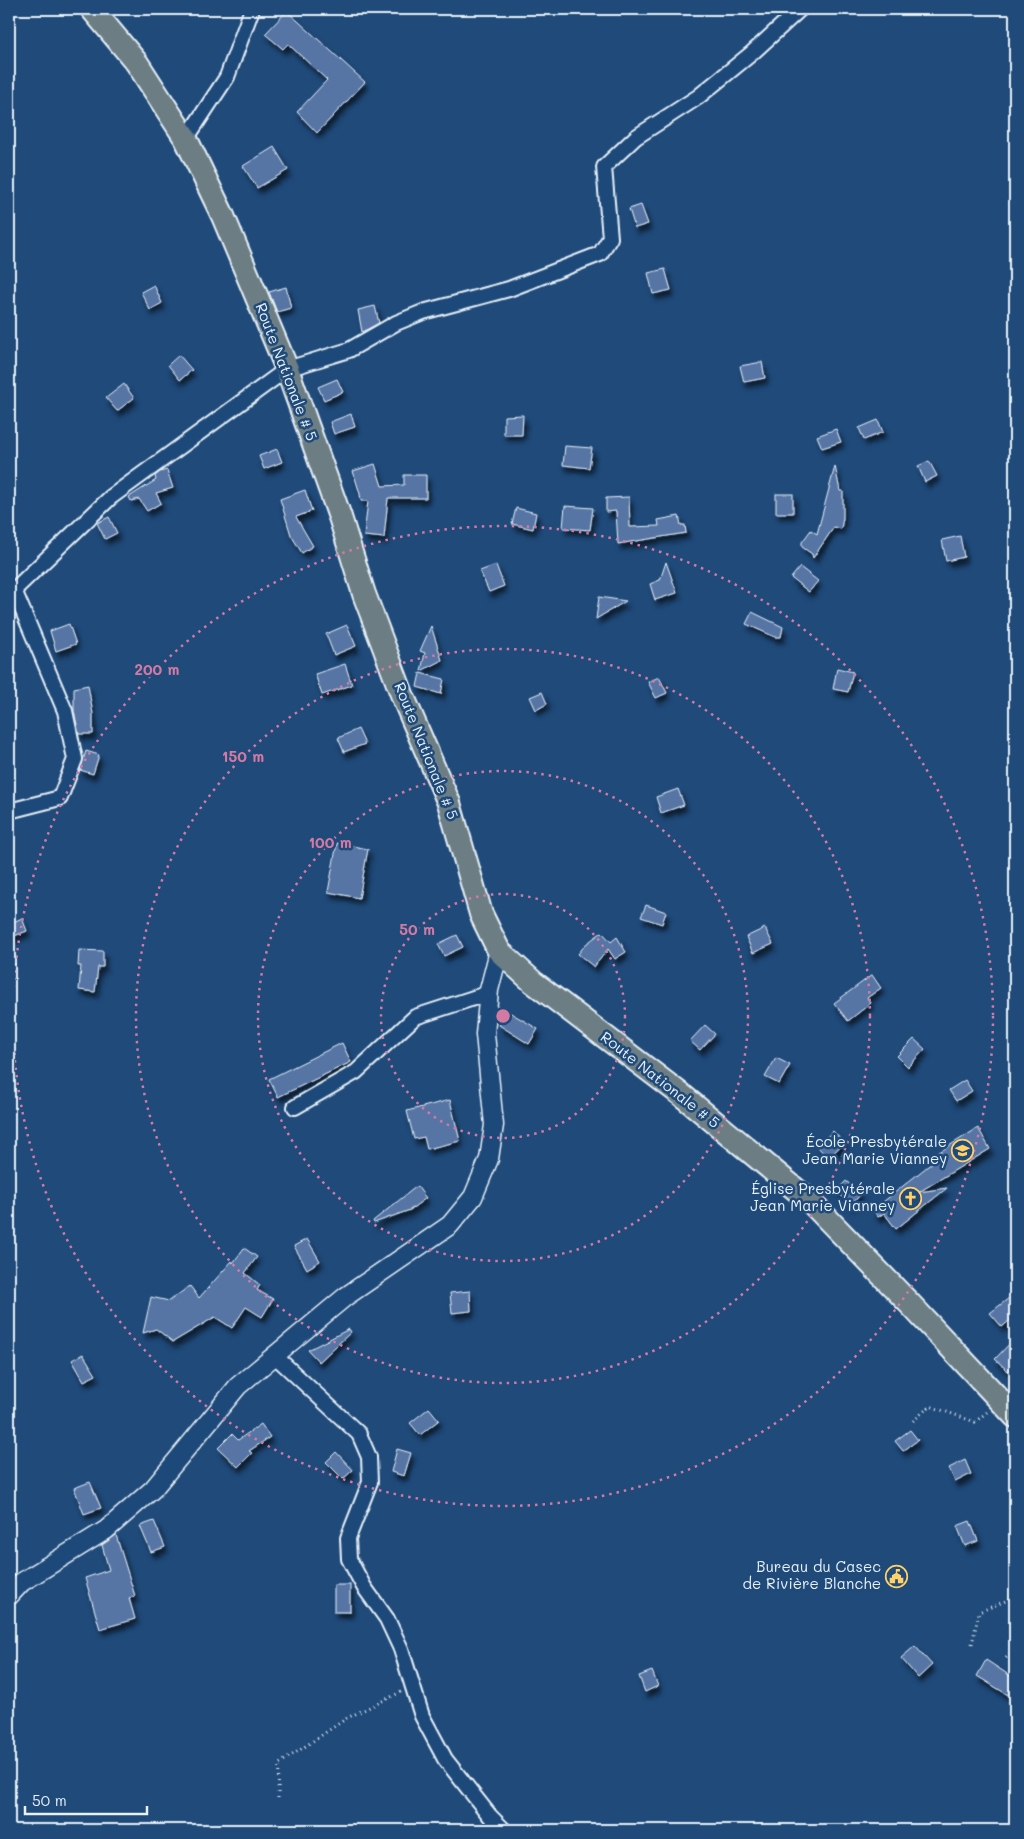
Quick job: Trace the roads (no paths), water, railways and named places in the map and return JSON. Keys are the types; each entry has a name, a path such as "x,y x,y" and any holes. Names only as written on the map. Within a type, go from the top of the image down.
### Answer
{"main road":[{"name":"Route Nationale # 5","path":"92,9 136,64 186,138 223,216 287,369 340,517 364,594 404,697 449,803 481,914 499,951 533,982 683,1096 810,1202 1008,1408"}],"street":[{"path":"186,138 227,76 252,9"},
{"path":"9,811 60,798 75,759 65,711 12,591 111,497 287,369 349,350 396,323 423,312 509,289 600,254 610,238 604,167 636,137 698,97 752,53 800,9"},
{"path":"9,1596 22,1582 106,1530 154,1489 238,1386 345,1297 450,1225 473,1197 489,1159 494,1126 485,1034 489,994 499,951"},
{"path":"295,1107 356,1072 415,1017 489,994"},
{"path":"274,1355 359,1434 369,1457 370,1482 348,1538 349,1559 364,1587 387,1619 401,1649 422,1716 445,1759 490,1816 504,1830"}],"place":[{"name":"École Presbytérale Jean Marie Vianney","path":"963,1151"},
{"name":"Église Presbytérale Jean Marie Vianney","path":"911,1198"},
{"name":"Bureau du Casec de Rivière Blanche","path":"897,1576"}]}
